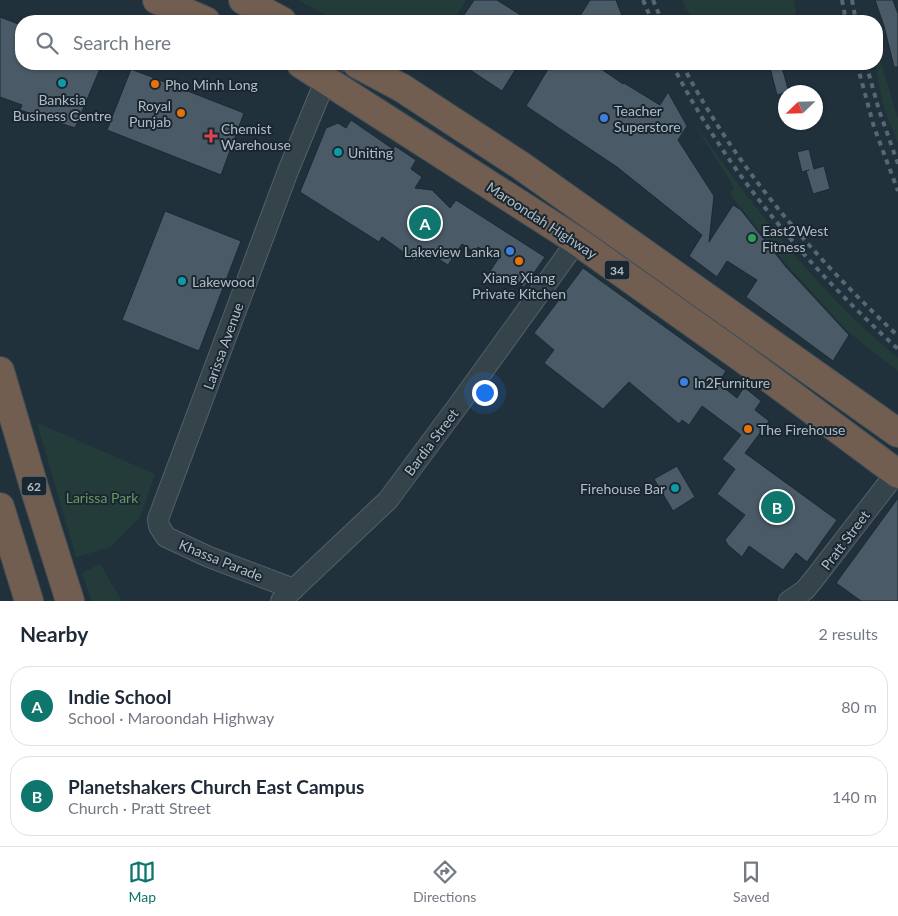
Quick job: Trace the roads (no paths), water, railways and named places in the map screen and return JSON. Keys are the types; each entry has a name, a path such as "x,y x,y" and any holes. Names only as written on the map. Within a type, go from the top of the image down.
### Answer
{"highway":[{"path":"157,0 192,15"},
{"path":"243,0 271,15"},
{"name":"34","path":"368,70 402,88 520,165 898,433"},
{"name":"Maroondah Highway","path":"331,71 742,358 897,474"},
{"path":"775,383 793,357"},
{"name":"62","path":"0,371 37,499 70,601"},
{"path":"0,507 29,601"}],"street":[{"name":"Larissa Avenue","path":"158,519 288,171 331,71"},
{"name":"Bardia Street","path":"288,595 388,500 577,241"},
{"name":"Pratt Street","path":"789,601 805,590 814,580 897,474"},
{"name":"Khassa Parade","path":"158,519 159,526 166,537 288,595"}],"railway":[{"path":"643,0 649,15"},
{"path":"653,0 659,15"},
{"path":"842,0 845,15"},
{"path":"852,0 855,15"},
{"path":"675,70 718,143 772,216 832,285 898,349"},
{"path":"685,70 727,139 778,209 836,274 898,336"},
{"path":"859,70 874,127 898,191"},
{"path":"868,70 879,110 898,164"}],"place":[{"name":"Banksia Business Centre","path":"62,83"},
{"name":"Pho Minh Long","path":"155,84"},
{"name":"Royal Punjab","path":"181,113"},
{"name":"Teacher Superstore","path":"604,118"},
{"name":"Chemist Warehouse","path":"211,136"},
{"name":"Uniting","path":"338,152"},
{"name":"Indie School","path":"425,223"},
{"name":"East2West Fitness","path":"752,238"},
{"name":"Lakeview Lanka","path":"510,251"},
{"name":"Xiang Xiang Private Kitchen","path":"519,261"},
{"name":"Lakewood","path":"182,281"},
{"name":"In2Furniture","path":"684,382"},
{"name":"The Firehouse","path":"748,429"},
{"name":"Firehouse Bar","path":"675,488"},
{"name":"Planetshakers Church East Campus","path":"777,507"}],"park label":[{"name":"Larissa Park","path":"102,497"}]}
